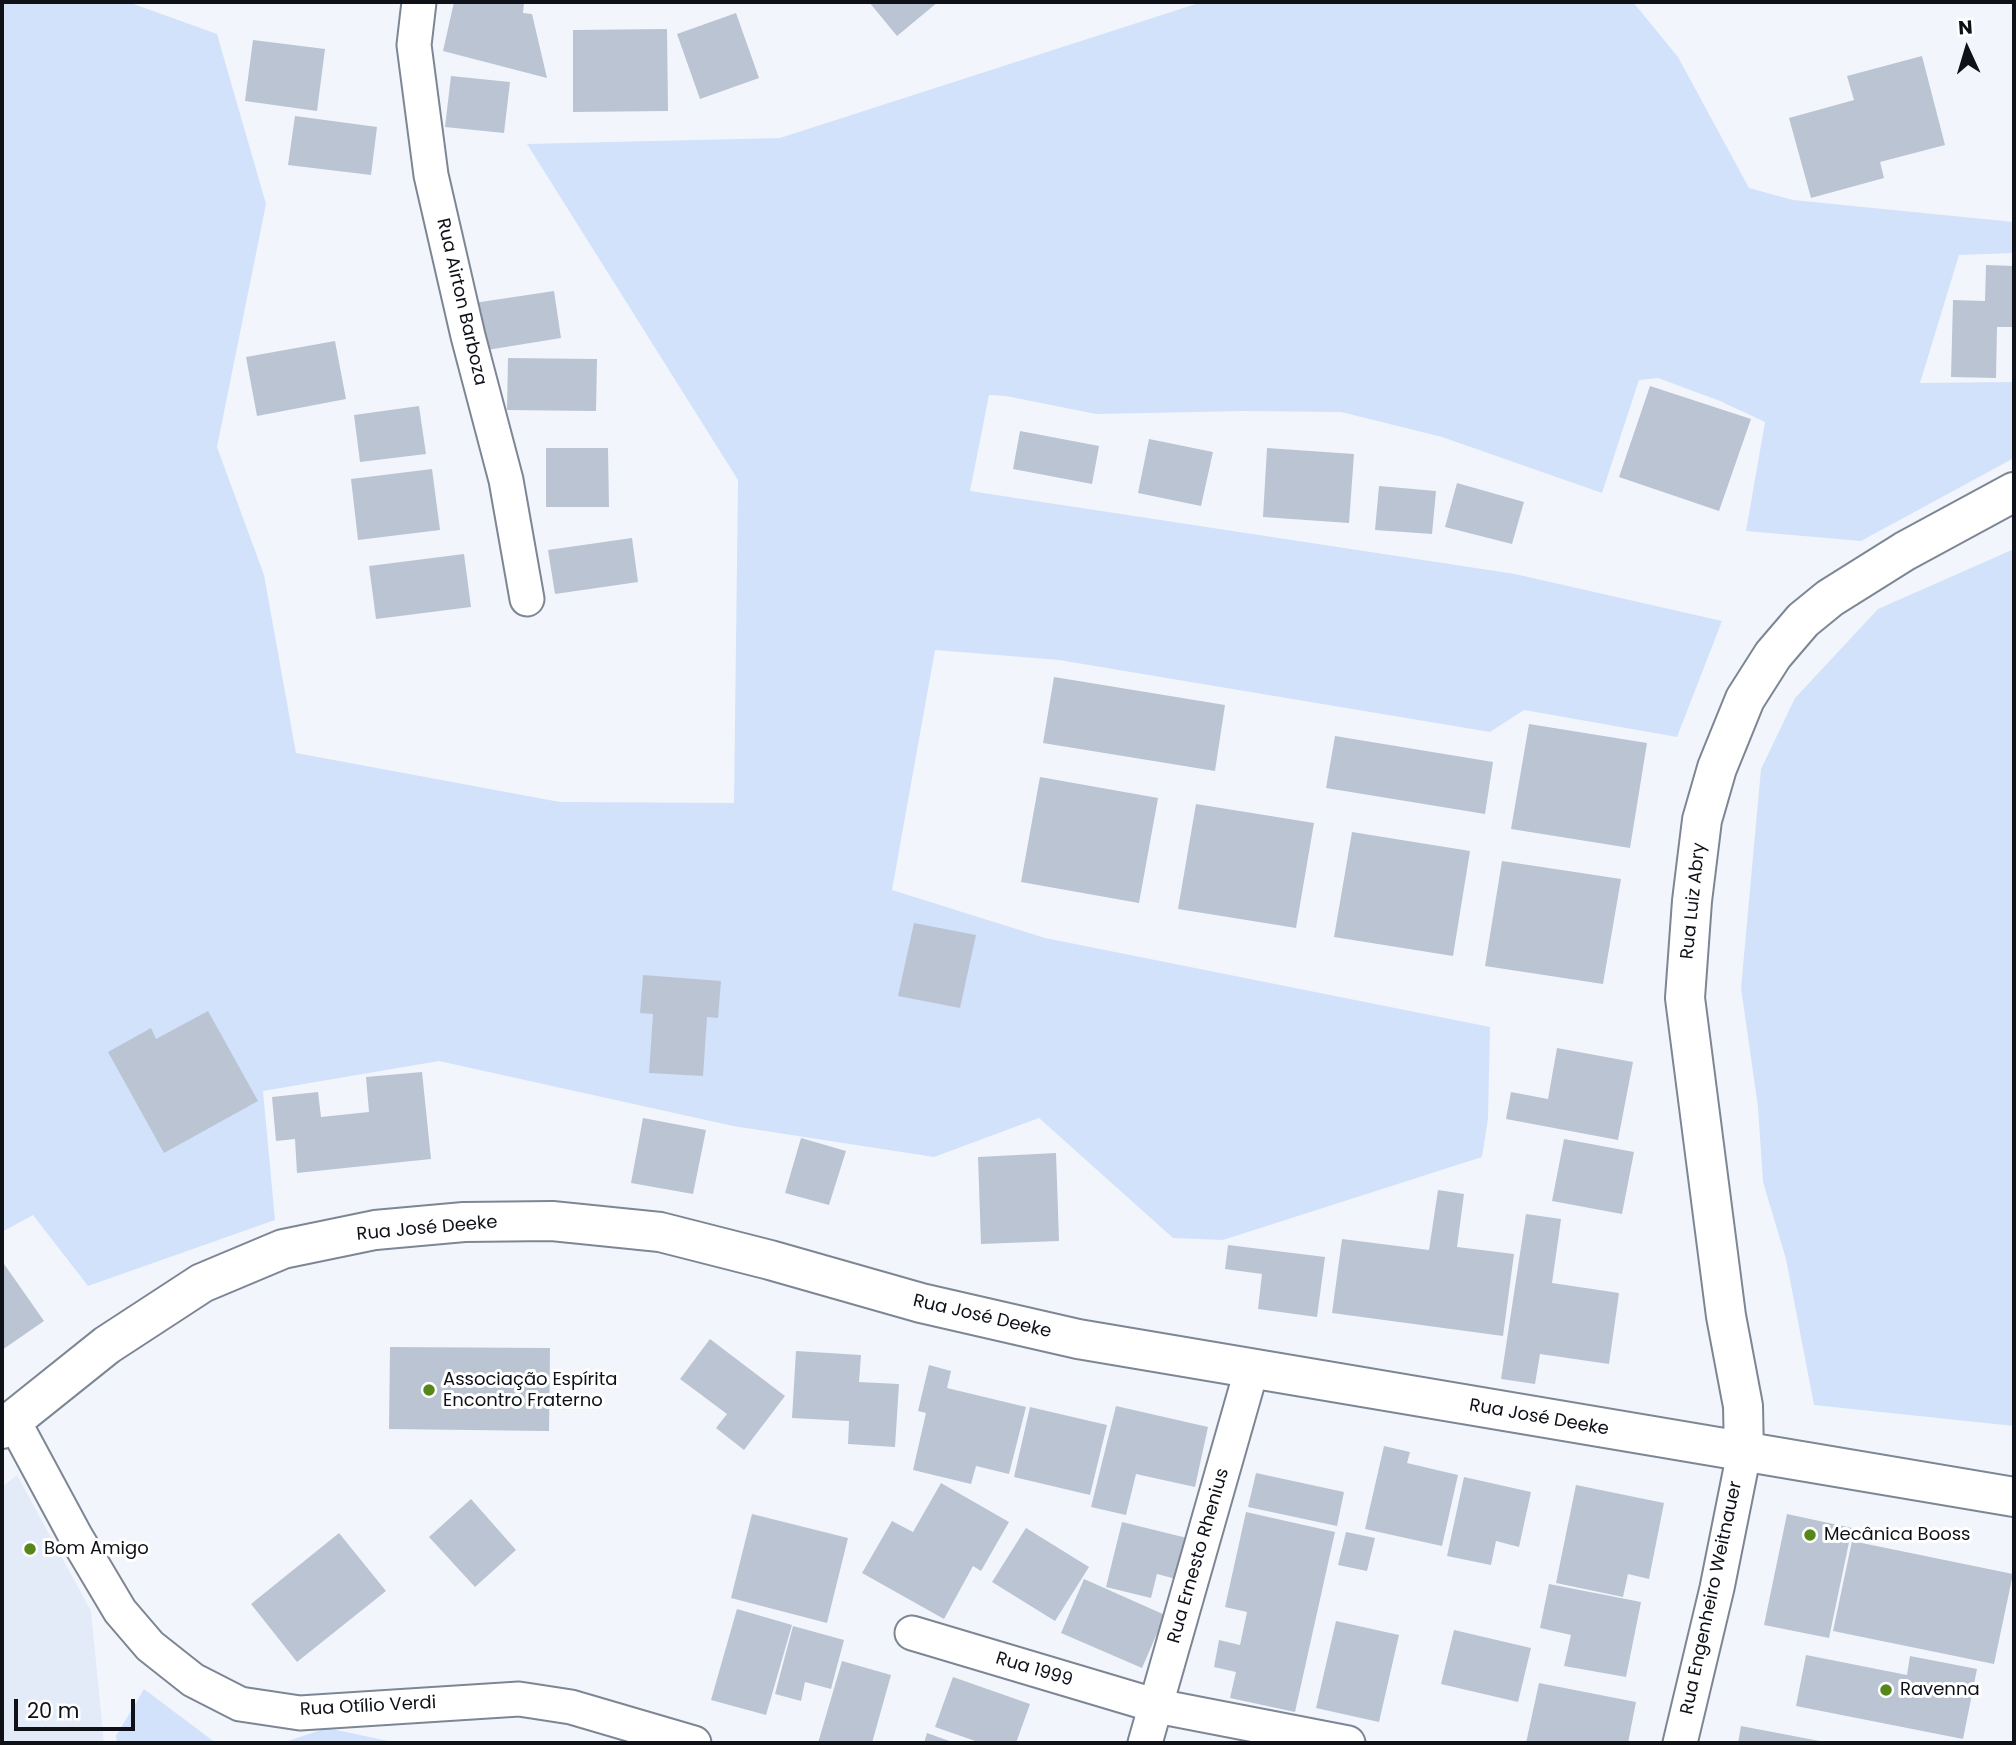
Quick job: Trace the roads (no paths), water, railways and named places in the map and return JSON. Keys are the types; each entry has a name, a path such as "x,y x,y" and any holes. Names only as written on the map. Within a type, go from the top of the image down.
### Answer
{"street":[{"name":"Rua Airton Barboza","path":"419,2 414,45 432,175 468,336 506,480 527,599"},
{"name":"Rua Luiz Abry","path":"1744,1453 1743,1406 1726,1316 1685,998 1692,901 1702,820 1717,768 1745,699 1773,655 1803,620 1830,598 1905,551 2014,492"},
{"name":"Rua José Deeke","path":"7,1424 107,1345 202,1283 284,1249 375,1230 464,1222 552,1221 660,1232 921,1303 1078,1339 2014,1497"},
{"name":"Rua Ernesto Rhenius","path":"1145,1743 1252,1368"},
{"name":"Rua Otílio Verdi","path":"7,1424 120,1611 150,1646 193,1681 240,1703 300,1713 519,1699 571,1707 694,1743"},
{"name":"Rua Engenheiro Weitnauer","path":"1680,1743 1717,1588 1744,1453"},
{"name":"Rua 1999","path":"912,1633 1157,1706 1348,1743"}],"place":[{"name":"Associação Espírita Encontro Fraterno","path":"429,1390"},
{"name":"Mecânica Booss","path":"1810,1535"},
{"name":"Bom Amigo","path":"30,1549"},
{"name":"Ravenna","path":"1886,1690"}]}
